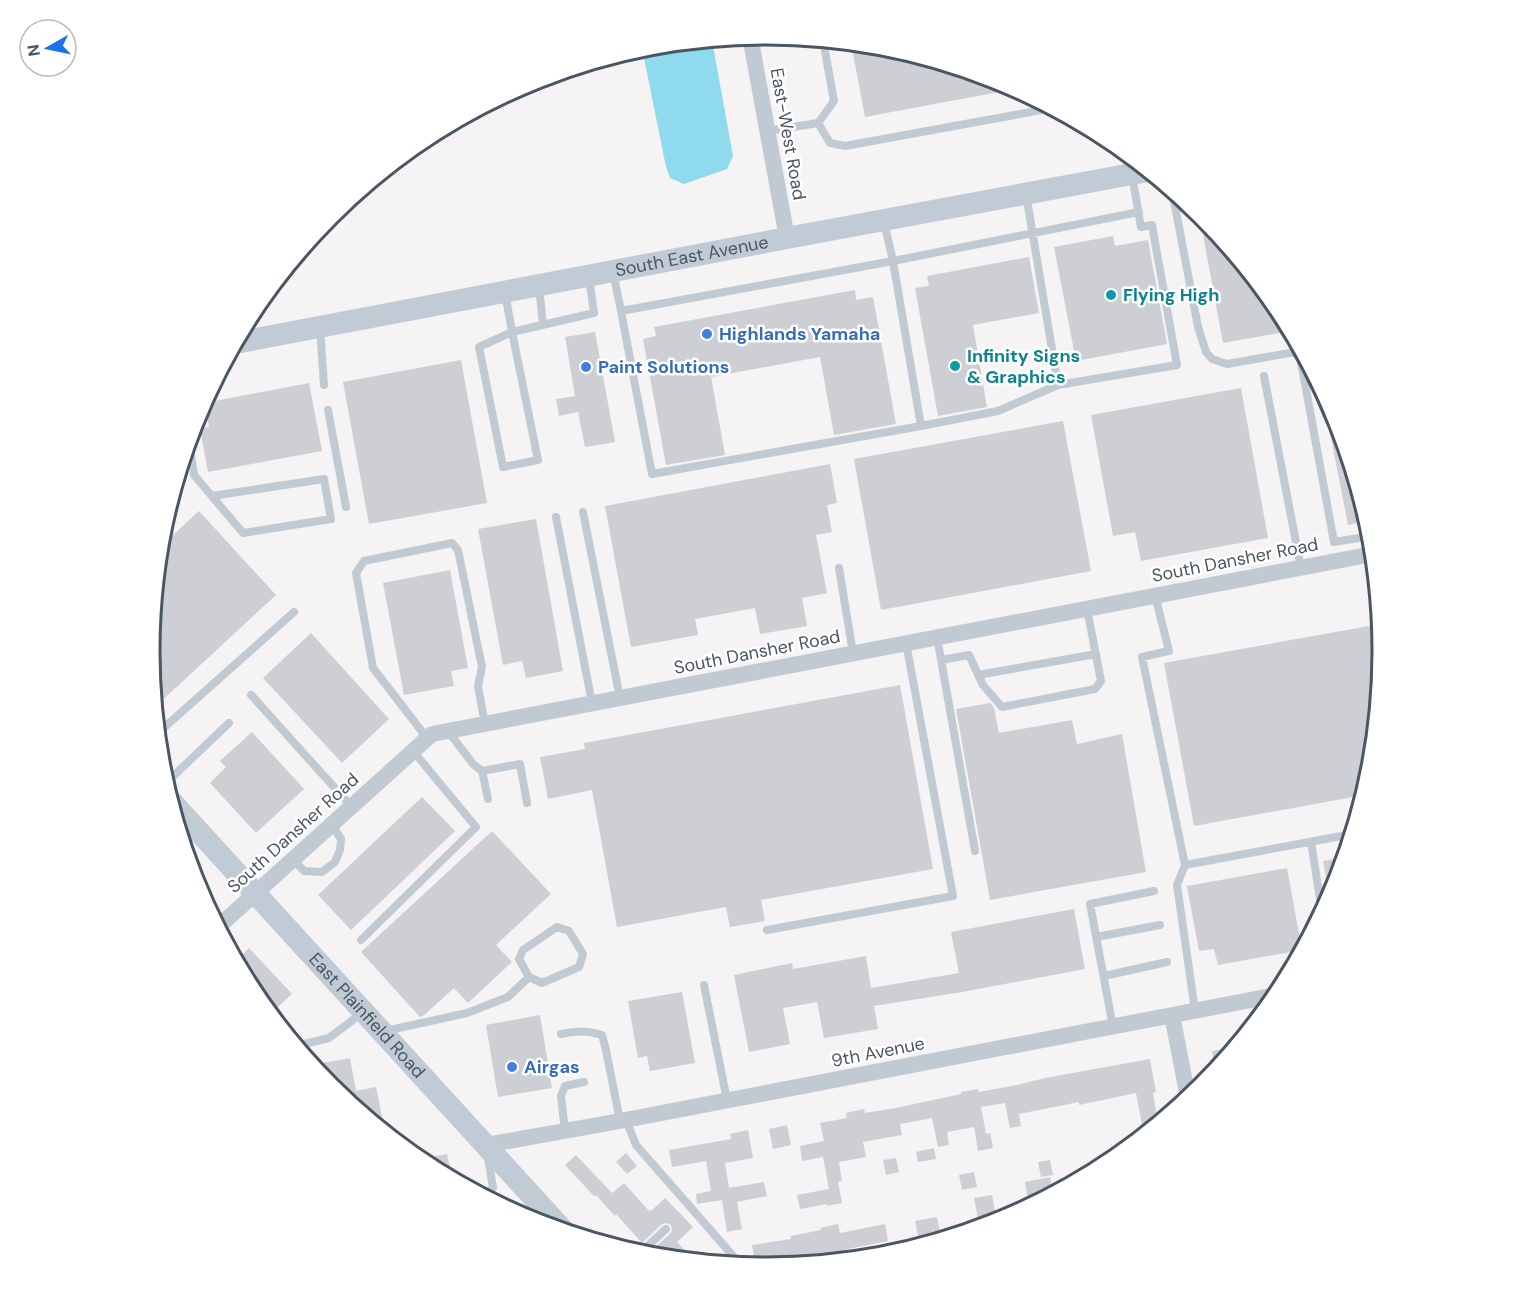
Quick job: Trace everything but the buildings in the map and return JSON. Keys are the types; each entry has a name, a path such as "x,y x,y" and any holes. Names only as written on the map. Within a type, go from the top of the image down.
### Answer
{"main road":[{"name":"South East Avenue","path":"245,341 1139,173"},
{"name":"East Plainfield Road","path":"183,814 552,1218"}],"street":[{"name":"East-West Road","path":"752,45 786,238"},
{"name":"South Dansher Road","path":"224,922 432,734 1364,556"},
{"name":"9th Avenue","path":"486,1145 1263,998"},
{"path":"1172,1015 1186,1088"}],"lane":[{"path":"768,131 818,123 834,101 824,48"},
{"path":"818,123 830,143 845,146 1040,110"},
{"path":"613,272 652,474 921,426 998,411 1058,385 1177,364 1152,225 1141,227 1140,174"},
{"path":"1026,194 1058,385"},
{"path":"1174,203 1198,327 1206,352 1212,359 1227,364 1293,352"},
{"path":"621,311 893,261 1139,212"},
{"path":"884,221 921,426"},
{"path":"505,292 512,332 538,460 503,467 479,347 512,332 594,313 589,276"},
{"path":"539,286 543,325"},
{"path":"320,327 324,385"},
{"path":"1304,371 1334,542 1361,538"},
{"path":"1264,376 1301,568"},
{"path":"328,410 345,507"},
{"path":"191,458 194,476 243,533 331,519 324,479 212,496"},
{"path":"583,512 620,698"},
{"path":"556,517 592,703"},
{"path":"427,738 373,668 356,573 364,561 452,543 458,550 482,667 478,686 485,724"},
{"path":"839,568 853,653"},
{"path":"1155,596 1169,651 1142,657 1185,865 1178,885 1195,1011"},
{"path":"941,660 969,655 983,685 1002,707 1095,689 1101,681 1087,609"},
{"path":"165,727 294,612"},
{"path":"937,637 975,851"},
{"path":"767,930 953,896 906,643"},
{"path":"978,675 1096,654"},
{"path":"251,695 351,807"},
{"path":"174,776 229,723"},
{"path":"448,731 473,764 482,771 488,799"},
{"path":"361,940 476,827 413,751"},
{"path":"482,771 520,764 527,803"},
{"path":"293,859 304,871 322,872 335,862 340,850 341,839 332,825"},
{"path":"1185,865 1343,836"},
{"path":"1311,842 1320,897"},
{"path":"1113,1026 1090,904 1155,891"},
{"path":"1096,936 1160,925"},
{"path":"557,927 569,931 583,954 579,967 542,983 529,977 519,959 524,950 557,927"},
{"path":"1104,976 1167,962"},
{"path":"382,1032 467,1013 508,997 529,977"},
{"path":"704,985 727,1100"},
{"path":"304,1044 329,1038 364,1012"},
{"path":"561,1034 580,1030 602,1035 623,1120 636,1145 733,1256"},
{"path":"565,1131 561,1096 565,1086 584,1082"},
{"path":"486,1145 492,1174 493,1188 490,1190"},
{"path":"480,1171 492,1174"},
{"path":"649,1245 666,1229"}],"water":[{"path":"713,47 733,156 727,169 684,184 670,178 644,58"}],"place":[{"name":"Flying High","path":"1111,295"},
{"name":"Highlands Yamaha","path":"707,334"},
{"name":"Infinity Signs & Graphics","path":"955,366"},
{"name":"Paint Solutions","path":"586,367"},
{"name":"Airgas","path":"512,1067"}]}
